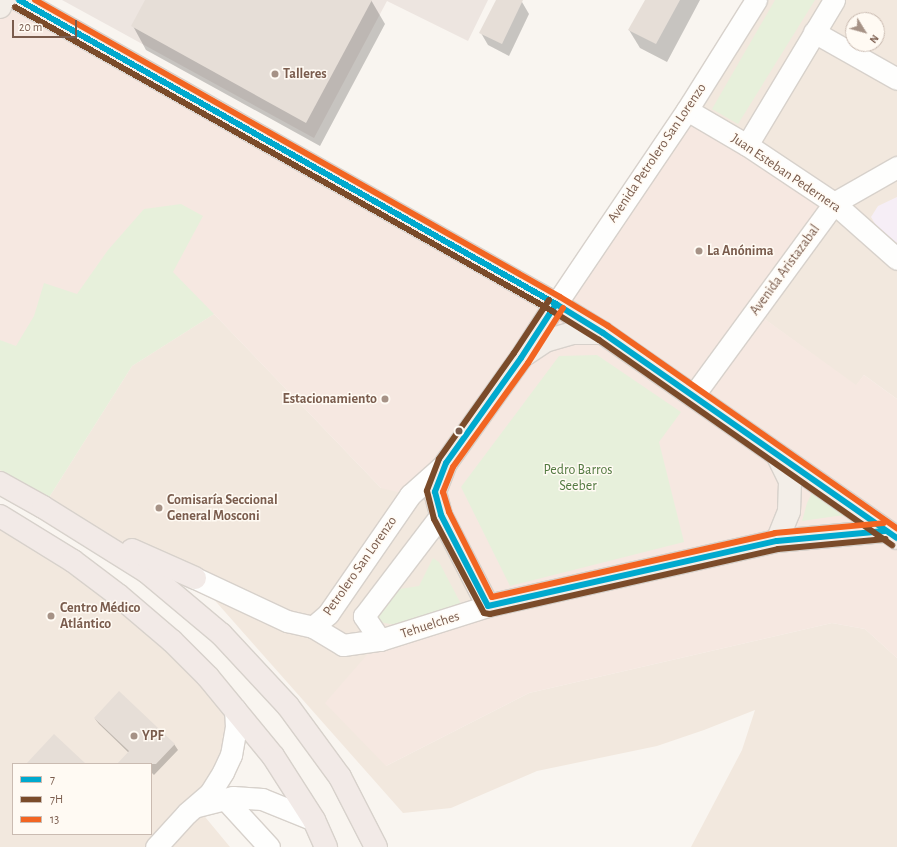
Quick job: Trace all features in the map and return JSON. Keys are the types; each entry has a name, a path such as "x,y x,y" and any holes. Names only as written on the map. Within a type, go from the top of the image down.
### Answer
{"highway":[{"path":"0,483 43,507 146,572 221,634 288,706 336,772 376,847"},
{"path":"43,507 195,578"},
{"path":"0,516 73,561 118,595 172,641 208,677 273,756 314,820 326,847"}],"main road":[{"path":"0,7 2,0"},
{"path":"19,0 556,304 603,333 891,534"},
{"name":"Petrolero San Lorenzo","path":"488,606 441,515 435,492 446,463 521,358 556,304"},
{"path":"521,358 545,341 573,333 603,333"},
{"path":"777,541 789,511 790,481 778,456"},
{"name":"Tehuelches","path":"488,606 777,541 891,534"}],"street":[{"name":"Avenida Petrolero San Lorenzo","path":"556,304 687,110 756,0"},
{"path":"747,146 834,0"},
{"path":"814,32 897,79"},
{"name":"Juan Esteban Pedernera","path":"687,110 747,146 834,203 897,259"},
{"name":"Avenida Aristazabal","path":"693,396 834,203 897,167"},
{"name":"Petrolero San Lorenzo","path":"195,578 287,621 313,627 328,614 410,495 446,463"},
{"path":"380,640 364,616 441,515"},
{"name":"Tehuelches","path":"313,627 343,645 380,640 488,606"},
{"path":"156,847 210,793 232,755 236,727 235,709"},
{"path":"196,806 233,797 262,799 314,820"},
{"path":"225,799 269,847"}],"shaded area":[{"path":"0,0 555,304 687,110 834,203 755,312 856,385 864,375 897,399 897,658 865,629 832,623 529,693 386,766 325,703 380,640 488,606 435,492 410,495 381,488 214,314 132,366 48,499 0,483"},
{"name":"Talleres","path":"62,0 488,0 468,41 387,1 314,138"},
{"path":"756,0 897,0 897,399 864,375 856,386 755,312 687,110"},
{"path":"897,197 897,243 877,227 871,217 878,206"},
{"path":"214,314 381,488 446,463 488,606 386,766 529,693 832,623 865,629 897,658 897,847 691,847 742,750 755,710 657,746 537,771 451,808 403,813 195,578 43,507 132,366"},
{"path":"0,516 172,641 236,727 196,806 230,847 0,847"}],"green space":[{"path":"775,0 815,0 738,124 712,109"},
{"path":"181,204 203,216 173,272 214,314 132,366 48,499 33,488 0,470 0,340 16,346 34,316 44,283 77,294 108,250 144,209"},
{"name":"Pedro Barros Seeber","path":"597,355 681,412 659,442 684,542 510,586 461,487 559,356"},
{"path":"819,479 869,515 837,516 802,521 807,503"},
{"path":"433,558 439,562 461,604 396,625 379,622 379,605 393,590 419,586"}],"building":[{"name":"Talleres","path":"145,0 372,0 306,123 131,26"},
{"path":"496,0 523,0 502,44 479,33"},
{"path":"645,0 680,0 656,44 628,30"},
{"path":"119,691 175,744 156,764 118,763 129,751 94,718"},
{"path":"54,734 85,763 27,763"}],"transit line":[{"name":"7","path":"19,0 556,304 603,333 897,538"},
{"name":"13","path":"35,0 560,297 608,326 897,528"},
{"name":"7H","path":"15,7 552,311 599,340 892,545"},
{"name":"7H","path":"549,300 514,353 439,459 427,491 434,519 484,613 490,614 778,549 886,539"},
{"name":"7","path":"556,304 521,358 446,463 435,492 441,515 488,606 777,541 885,531"},
{"name":"13","path":"563,308 528,363 453,467 443,492 449,512 492,597 775,533 884,523"}],"place":[{"name":"Talleres","path":"275,74"},
{"name":"La Anónima","path":"699,251"},
{"name":"Estacionamiento","path":"385,399"},
{"name":"Comisaría Seccional General Mosconi","path":"159,508"},
{"name":"Centro Médico Atlántico","path":"51,616"},
{"name":"YPF","path":"134,736"}]}
